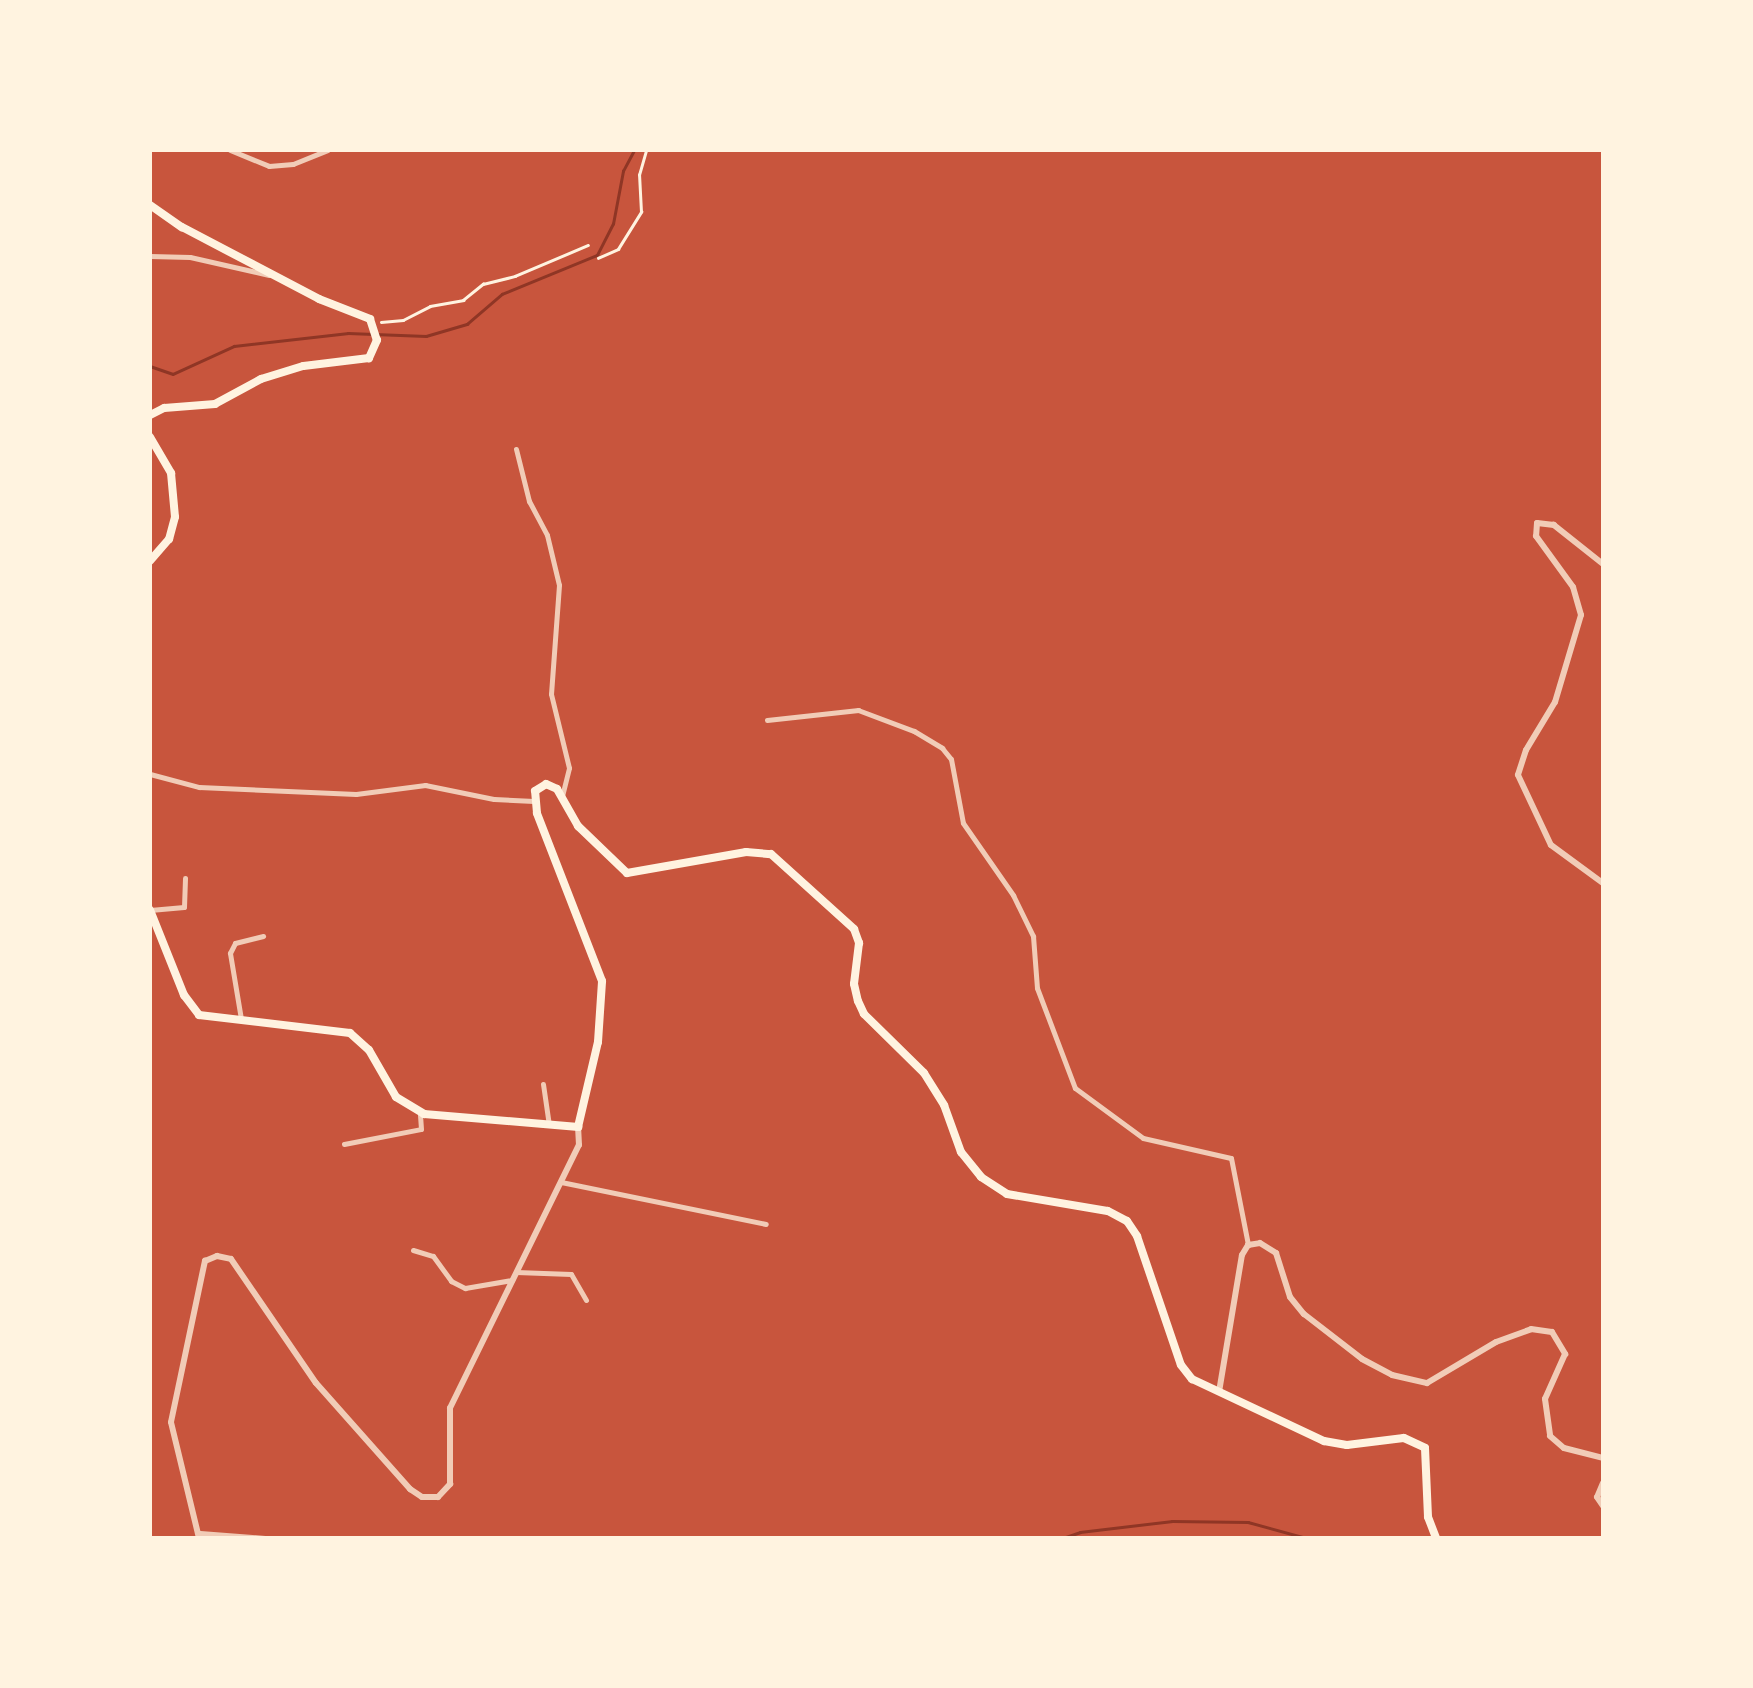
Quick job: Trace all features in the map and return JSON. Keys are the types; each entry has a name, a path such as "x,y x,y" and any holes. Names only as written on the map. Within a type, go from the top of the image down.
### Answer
{"main road":[{"path":"150,205 182,227 376,331 369,358 303,366 261,379 215,404 164,408 150,415"},
{"path":"150,436 170,473 174,517 169,538 150,561"},
{"path":"150,910 192,1009 204,1016 355,1036 369,1050 396,1097 420,1113 578,1127 598,1042 602,981 534,800 538,787 546,784 562,797 578,826 627,873 763,852 857,934 858,1001 874,1025 924,1073 944,1105 968,1163 1008,1194 1108,1211 1127,1221 1137,1236 1182,1365 1192,1379 1336,1444 1396,1438 1418,1444 1427,1453 1428,1517 1436,1538"}],"street":[{"path":"230,150 269,166 327,150"},
{"path":"150,256 190,258 276,276"},
{"path":"516,449 529,502 547,535 558,585 551,694 569,768 562,797"},
{"path":"1603,564 1554,525 1538,524 1536,536 1573,587 1581,615 1554,702 1520,762 1518,775 1551,845 1603,883"},
{"path":"767,720 858,710 914,730 942,748 951,759 963,823 1013,895 1033,936 1037,988 1075,1088 1143,1138 1230,1158 1248,1246 1240,1267 1220,1392"},
{"path":"150,774 199,788 356,794 425,785 494,799 534,800"},
{"path":"150,910 184,908 185,878"},
{"path":"242,1022 230,953 236,943 263,936"},
{"path":"543,1084 549,1126"},
{"path":"344,1144 421,1129 420,1113"},
{"path":"265,1538 199,1536 171,1422 205,1261 218,1256 230,1260 316,1383 410,1489 428,1498 443,1495 450,1484 450,1408 579,1145 578,1127"},
{"path":"561,1182 766,1224"},
{"path":"1248,1246 1260,1243 1274,1250 1294,1303 1326,1333 1362,1359 1416,1382 1443,1377 1496,1342 1531,1329 1552,1332 1565,1354 1545,1399 1550,1436 1564,1448 1603,1458"},
{"path":"413,1250 433,1256 451,1281 465,1288 512,1280"},
{"path":"516,1272 571,1274 586,1300"},
{"path":"1603,1483 1597,1497 1603,1506"},
{"path":"572,1538 596,1538"}],"path":[{"path":"598,258 618,249 641,212 639,175 646,150"},
{"path":"376,331 430,306 464,300 483,284 515,276 588,245"}],"waterway":[{"path":"150,366 173,374 234,346 348,333 426,336 467,324 502,294 597,255 613,224 623,171 634,150"},
{"path":"1063,1538 1080,1532 1172,1521 1248,1522 1306,1538"}]}
